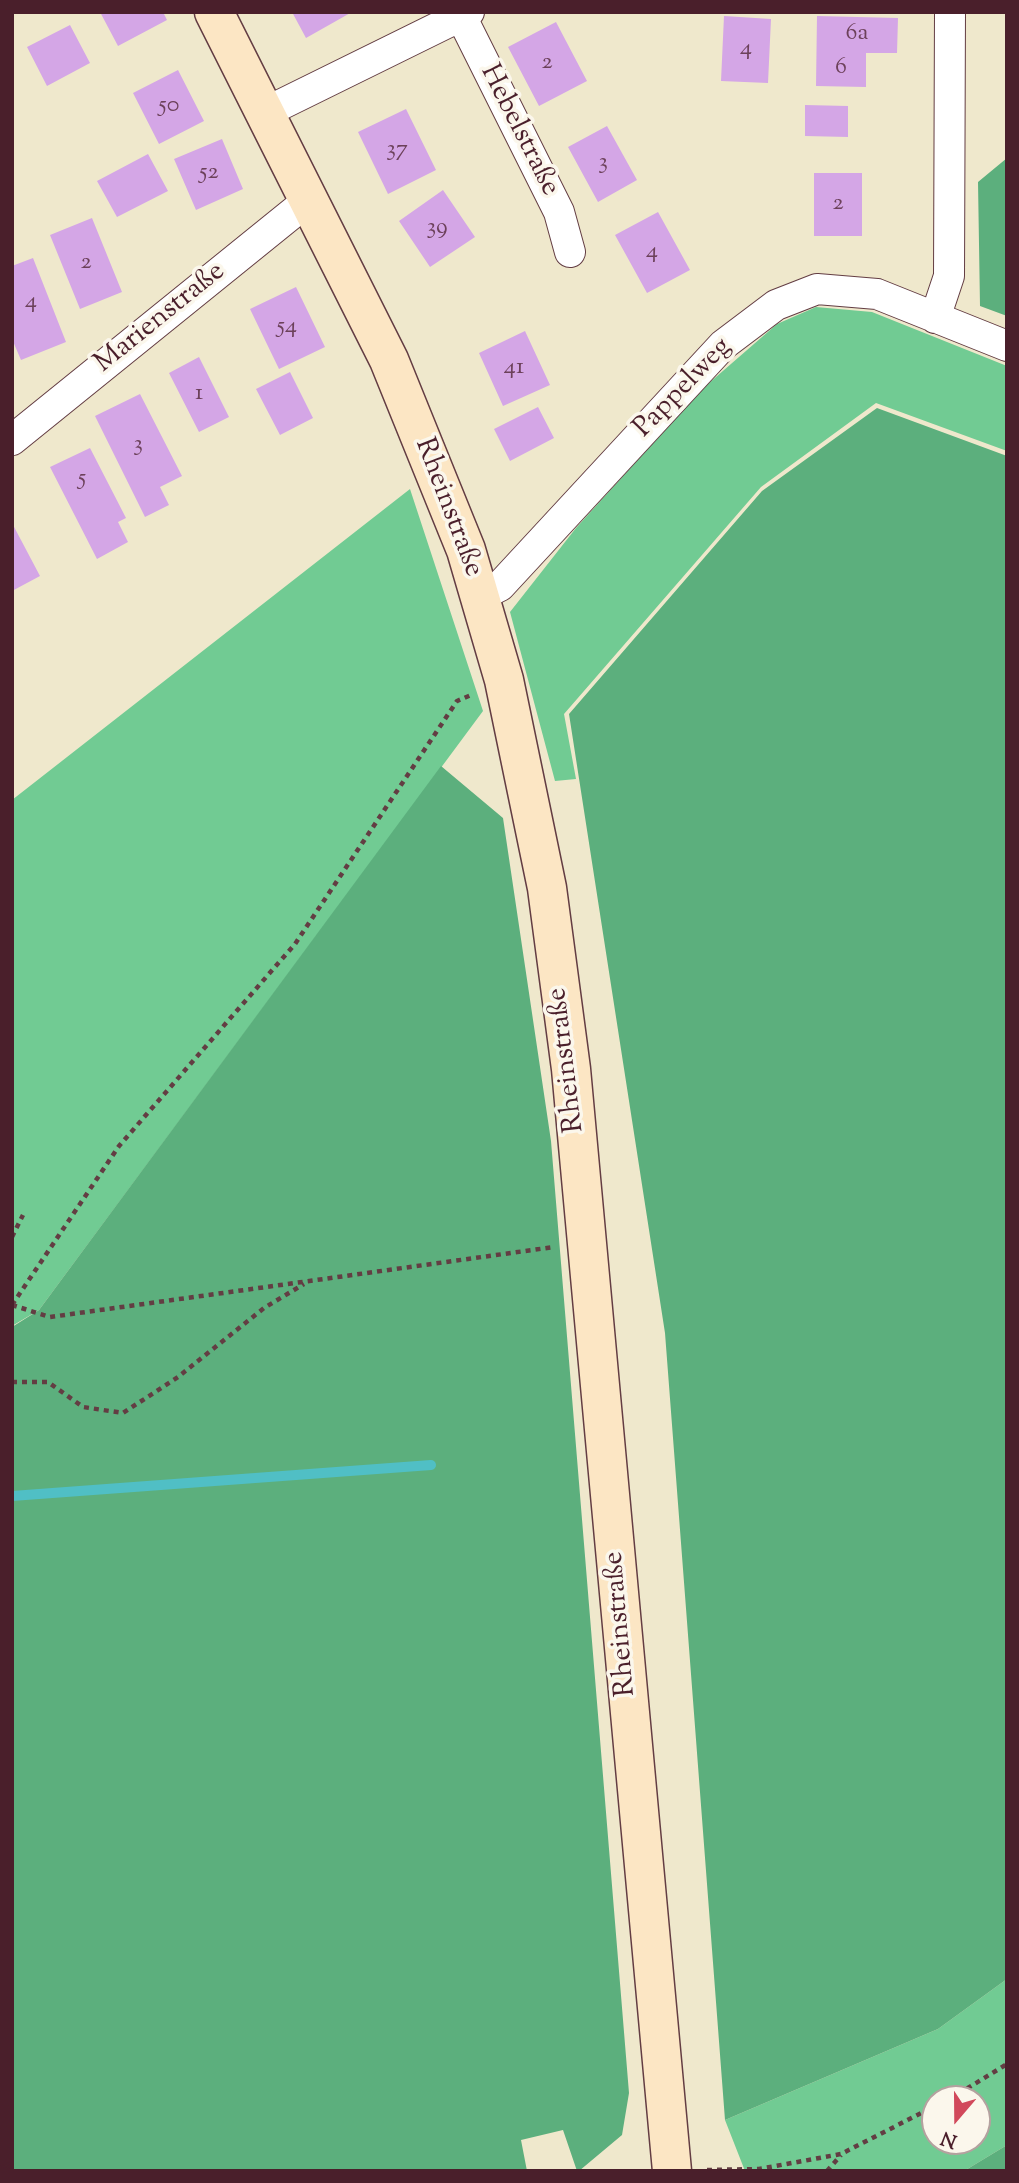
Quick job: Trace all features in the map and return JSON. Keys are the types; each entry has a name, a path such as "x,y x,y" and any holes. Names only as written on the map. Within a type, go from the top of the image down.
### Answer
{"main road":[{"name":"Rheinstraße","path":"214,12 389,360 466,550 504,680 547,888 571,1069 672,2171"}],"street":[{"path":"935,318 948,276 950,12"},
{"path":"266,112 463,14"},
{"name":"Hebelstraße","path":"463,14 559,212 570,252"},
{"name":"Marienstraße","path":"12,440 310,199"},
{"name":"Pappelweg","path":"480,596 500,586 723,345 776,305 817,289 877,294 1007,346"}],"path":[{"path":"457,701 295,944 119,1146 12,1305 50,1317 587,1242"},
{"path":"12,1237 23,1215"},
{"path":"12,1382 48,1382 83,1407 123,1413 178,1377 264,1308 307,1282"},
{"path":"973,2085 1007,2064"},
{"path":"699,2171 759,2169 841,2154 921,2113"},
{"path":"827,2171 841,2154"}],"green space":[{"path":"1007,158 1007,316 980,306 978,182"},
{"path":"816,307 872,312 1007,366 1007,451 876,403 761,487 564,714 576,779 555,781 510,612 576,528 701,390 777,324"},
{"path":"877,408 1007,456 1007,1979 938,2029 725,2120 665,1333 569,714 762,491"},
{"path":"410,489 483,711 39,1310 12,1326 12,800"},
{"path":"441,766 503,818 551,1141 629,2093 622,2135 579,2171 563,2130 521,2140 527,2171 12,2171 12,1327 39,1310"},
{"path":"1007,1979 1007,2145 991,2155 991,2085 921,2085 921,2155 990,2155 964,2171 745,2171 725,2120 938,2029"},
{"path":"1007,2145 1007,2171 964,2171 991,2155"}],"building":[{"path":"100,12 163,12 167,20 118,46"},
{"path":"292,12 352,12 306,38"},
{"path":"724,16 771,19 768,83 721,81"},
{"path":"817,16 898,18 897,53 866,53 866,87 816,86"},
{"path":"556,22 587,81 539,106 508,47"},
{"path":"70,25 90,63 47,86 27,47"},
{"path":"178,70 204,121 159,144 133,93"},
{"path":"805,105 848,106 848,137 805,136"},
{"path":"406,109 436,170 388,194 358,132"},
{"path":"607,126 637,180 598,202 568,147"},
{"path":"222,139 243,189 196,210 174,159"},
{"path":"148,154 168,191 117,217 97,181"},
{"path":"814,173 862,173 862,236 814,236"},
{"path":"443,190 475,237 430,267 399,221"},
{"path":"658,212 690,270 647,293 615,235"},
{"path":"92,218 122,292 80,309 50,235"},
{"path":"33,258 66,342 21,360 12,339 12,266"},
{"path":"296,287 325,347 279,369 250,309"},
{"path":"525,331 550,385 503,406 479,353"},
{"path":"199,357 229,417 199,432 169,373"},
{"path":"290,372 313,418 280,435 256,389"},
{"path":"140,394 182,476 160,487 169,505 145,517 95,416"},
{"path":"538,407 554,438 510,461 494,429"},
{"path":"90,448 126,518 118,522 128,542 97,559 50,467"},
{"path":"12,523 40,576 12,591"}],"waterway":[{"path":"12,1496 431,1465"}]}
